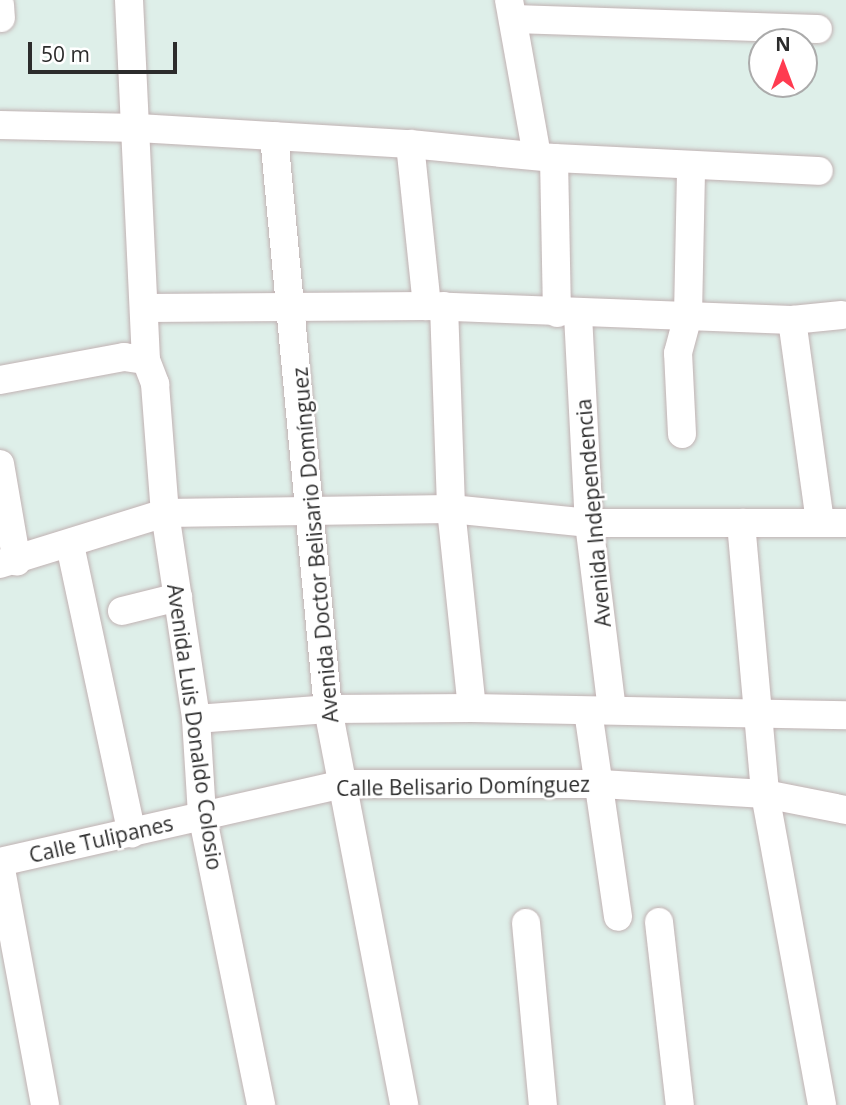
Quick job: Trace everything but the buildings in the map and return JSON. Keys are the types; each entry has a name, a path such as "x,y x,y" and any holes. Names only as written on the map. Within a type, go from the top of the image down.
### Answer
{"street":[{"name":"Avenida Luis Donaldo Colosio","path":"128,0 138,128 146,360 155,384 165,513 196,719 202,814 261,1105"},
{"path":"511,10 802,28"},
{"name":"Avenida Independencia","path":"511,10 545,157 567,314 589,523 600,711 601,784 618,917"},
{"path":"0,125 138,128 411,144 545,157 819,171"},
{"name":"Avenida Doctor Belisario Domínguez","path":"274,136 293,305 308,509 328,709 404,1105"},
{"path":"411,144 436,306 452,509 472,708"},
{"path":"682,434 678,353 688,315 691,166"},
{"path":"146,308 436,306 567,314 688,315 792,320 842,315"},
{"path":"0,464 8,563 165,513 452,509 589,523 833,522 792,320"},
{"path":"0,380 124,357 146,360"},
{"path":"741,523 765,794 822,1105"},
{"path":"70,545 132,833"},
{"path":"122,611 178,597"},
{"path":"196,719 328,709 472,708 846,715"},
{"name":"Calle Belisario Domínguez","path":"202,814 342,784 601,784 765,794 846,810"},
{"name":"Calle Tulipanes","path":"0,863 202,814"},
{"path":"0,863 45,1105"},
{"path":"659,922 680,1105"},
{"path":"526,923 528,986 543,1105"}]}
